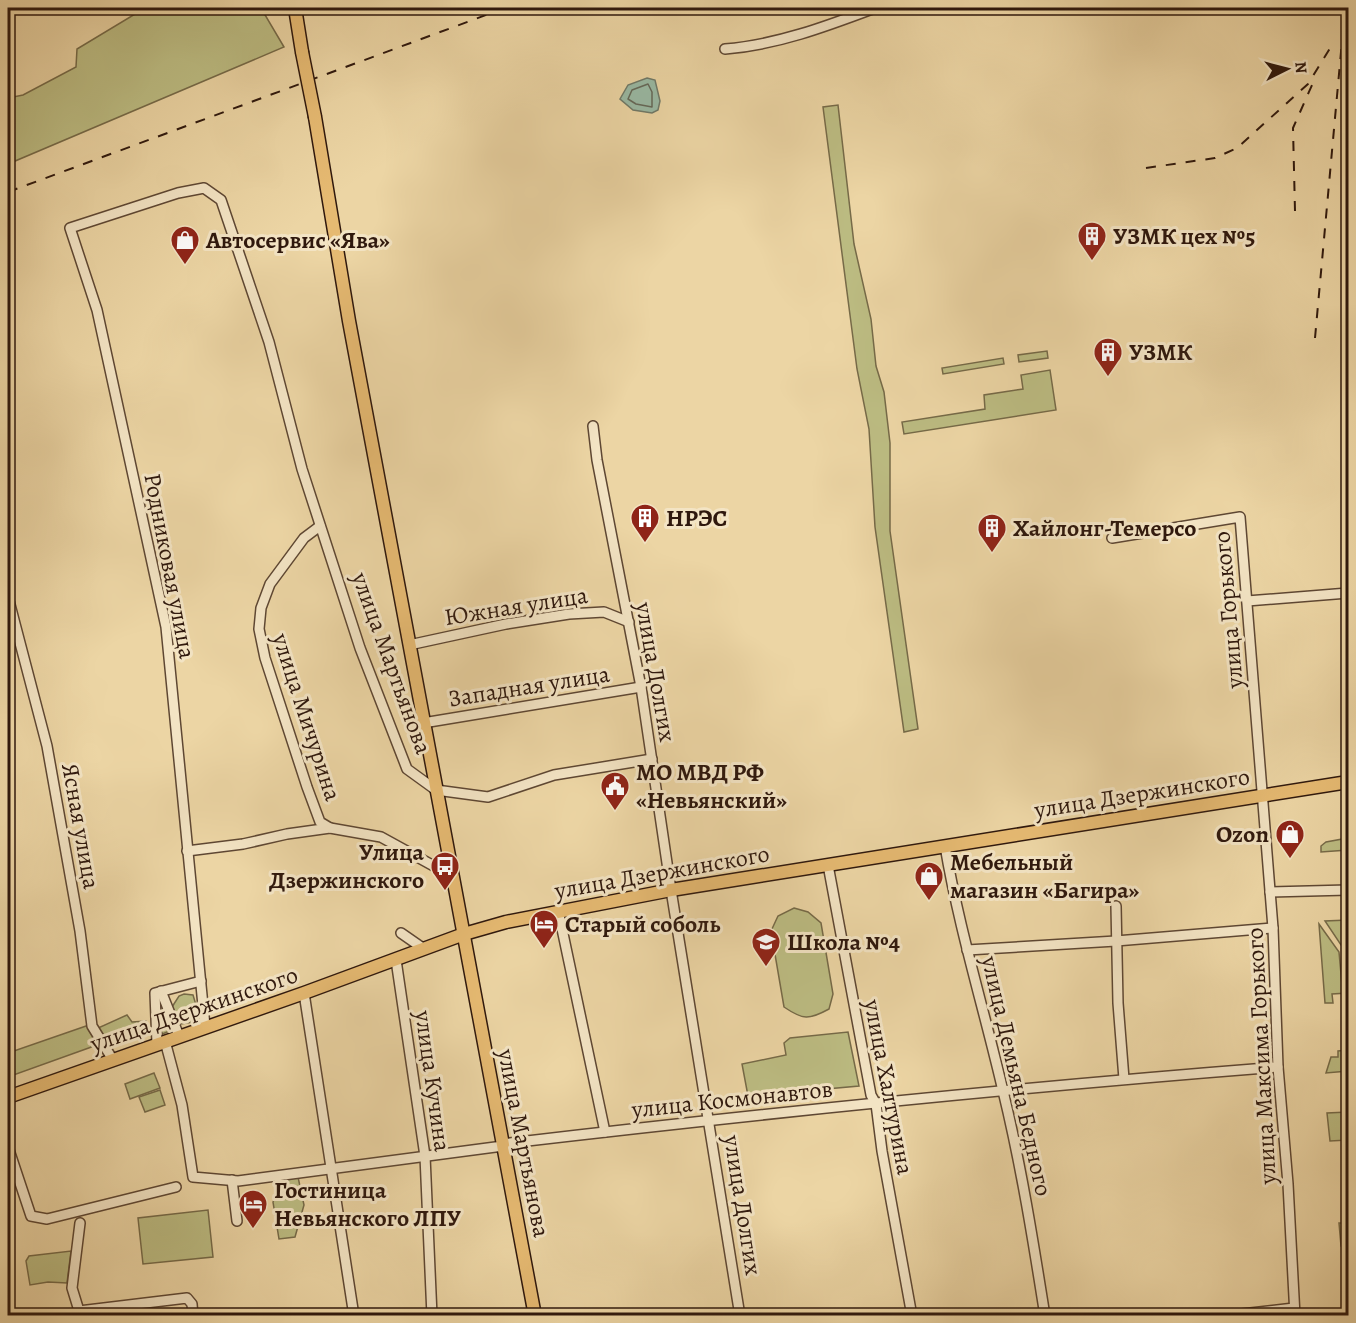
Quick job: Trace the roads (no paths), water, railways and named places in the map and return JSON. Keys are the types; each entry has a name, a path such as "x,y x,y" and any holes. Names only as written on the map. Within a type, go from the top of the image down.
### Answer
{"main road":[{"path":"295,8 349,321 436,790"},
{"name":"улица Дзержинского","path":"8,1097 464,934 506,922 558,910 671,890 1348,782"},
{"name":"улица Мартьянова","path":"436,790 535,1316"}],"street":[{"path":"725,49 768,42 822,28 875,8"},
{"name":"улица Мартьянова","path":"70,228 178,193 204,188 221,200 269,342 302,469 360,648 407,769 436,790"},
{"name":"Родниковая улица","path":"70,228 97,310 166,627 205,1026"},
{"name":"улица Долгих","path":"593,426 597,460 641,687 671,890 740,1316"},
{"name":"улица Горького","path":"1112,538 1240,516 1262,795"},
{"name":"улица Мичурина","path":"320,526 304,538 270,584 261,608 259,629 265,657 307,787 320,822 330,828"},
{"path":"1247,602 1348,593"},
{"name":"Ясная улица","path":"8,597 46,746 80,931 92,1026 113,1060"},
{"name":"Южная улица","path":"409,645 506,624 569,614 604,612 629,622"},
{"name":"Западная улица","path":"423,723 641,687"},
{"path":"436,790 488,797 554,775 652,759"},
{"name":"улица Максима Горького","path":"1262,795 1273,928 1278,1067 1288,1185 1295,1312"},
{"path":"188,851 243,844 287,834 330,828 381,837 452,876"},
{"name":"улица Демьяна Бедного","path":"945,846 1003,1091 1029,1214 1045,1316"},
{"name":"улица Халтурина","path":"828,865 871,1095 876,1104 882,1151 912,1316"},
{"path":"1270,892 1348,890"},
{"path":"1116,906 1118,1003 1124,1079"},
{"path":"558,910 605,1132"},
{"path":"968,950 1273,928"},
{"path":"401,933 424,949"},
{"name":"улица Кучина","path":"396,960 425,1156 432,1316"},
{"path":"161,1043 155,993 201,981"},
{"path":"161,991 179,1036"},
{"path":"304,993 354,1316"},
{"name":"улица Космонавтов","path":"161,1043 182,1105 193,1177 232,1180 331,1169 503,1146 510,1143 710,1120 1124,1079 1278,1067"},
{"path":"8,1147 31,1216 47,1220 176,1187"},
{"path":"232,1180 237,1221"},
{"path":"80,1222 72,1288 80,1313 107,1307 187,1298 192,1304 193,1316"},
{"path":"107,1307 115,1316"},
{"path":"1224,1316 1295,1312"}],"water":[{"path":"647,78 655,80 660,101 658,110 652,113 633,110 620,99 628,85"}],"railway":[{"path":"8,192 505,8"},
{"path":"1315,338 1345,8"},
{"path":"1146,168 1215,158 1237,148 1308,84 1332,45"},
{"path":"1295,211 1293,128 1312,85"}],"place":[{"name":"УЗМК цех №5","path":"1092,262"},
{"name":"Автосервис «Ява»","path":"185,266"},
{"name":"УЗМК","path":"1108,378"},
{"name":"НРЭС","path":"645,544"},
{"name":"Хайлонг-Темерсо","path":"992,554"},
{"name":"МО МВД РФ «Невьянский»","path":"615,812"},
{"name":"Ozon","path":"1290,860"},
{"name":"Улица Дзержинского","path":"445,892"},
{"name":"Мебельный магазин «Багира»","path":"929,902"},
{"name":"Старый соболь","path":"544,950"},
{"name":"Школа №4","path":"766,968"},
{"name":"Гостиница Невьянского ЛПУ","path":"253,1230"}]}
